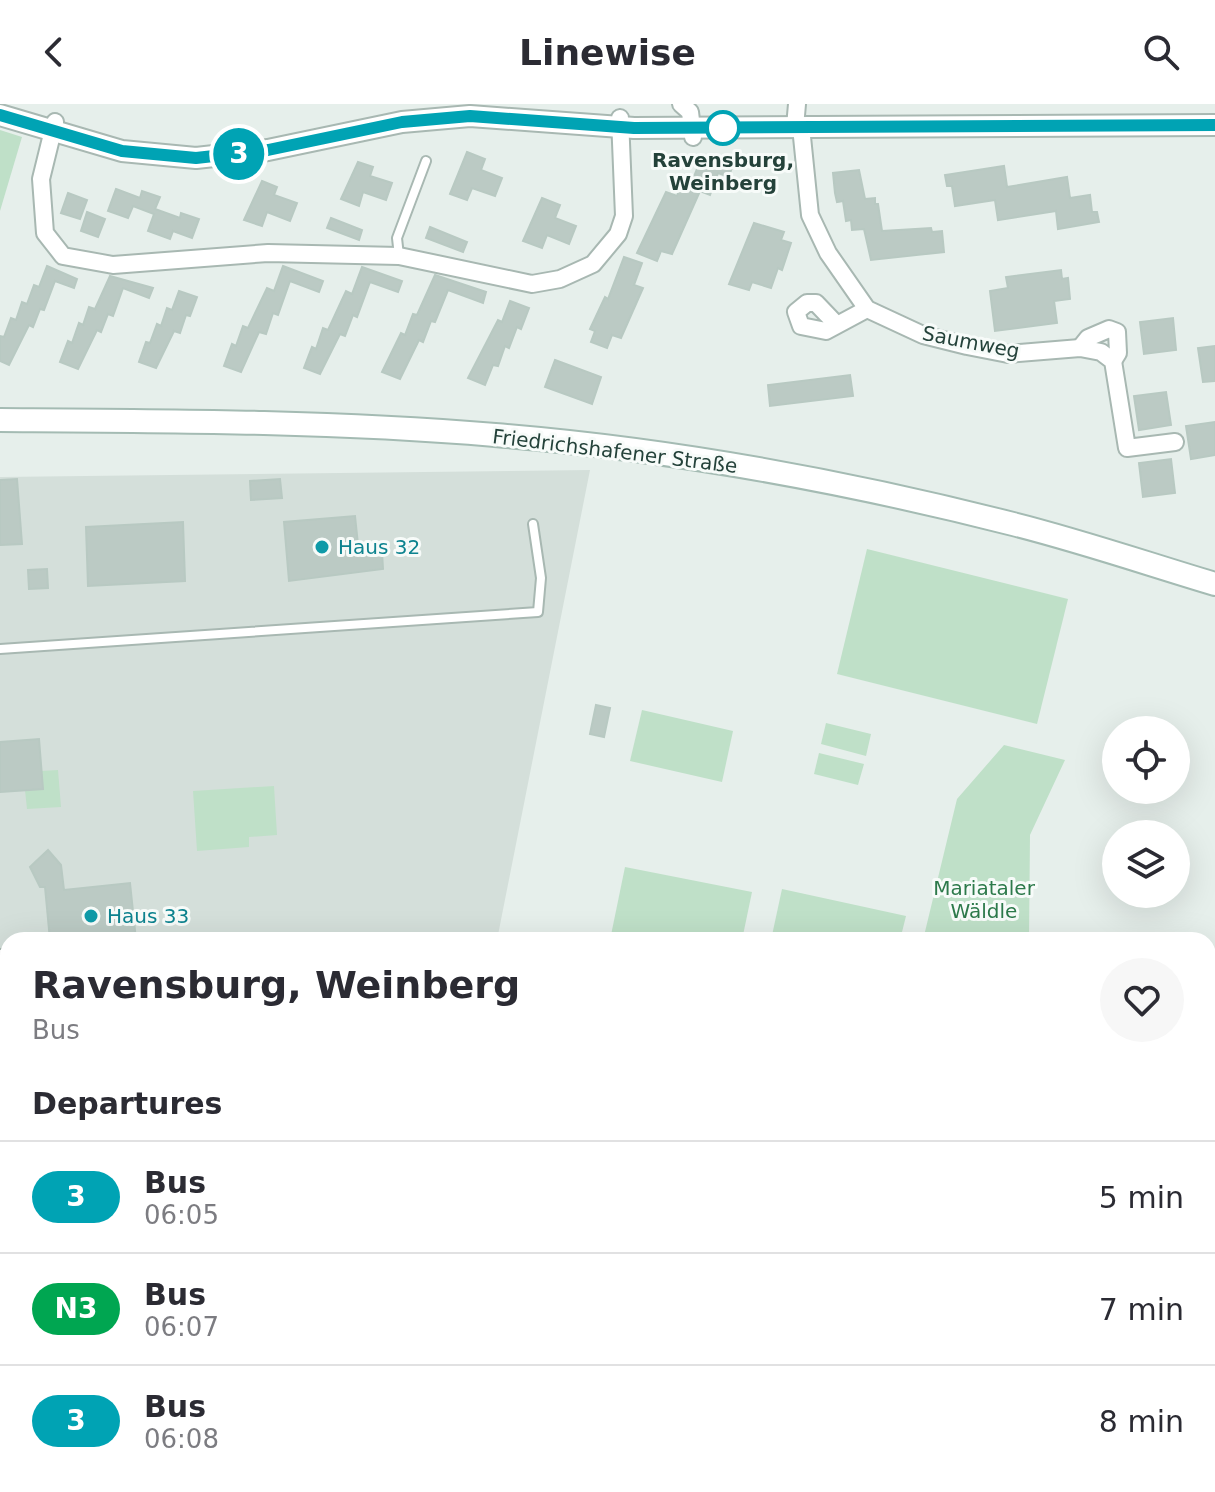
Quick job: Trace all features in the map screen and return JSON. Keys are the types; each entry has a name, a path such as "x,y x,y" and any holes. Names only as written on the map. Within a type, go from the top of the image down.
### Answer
{"main road":[{"name":"Friedrichshafener Straße","path":"0,420 350,425 498,435 706,461 862,488 1016,525 1215,584"}],"street":[{"path":"681,104 690,112 692,133"},
{"path":"797,104 810,215 828,253 867,309 837,325"},
{"path":"0,115 54,127 122,151 196,158 268,150 402,122 470,116 619,123 692,133 798,127 1215,125"},
{"path":"54,127 41,179 45,233 63,256 113,265 268,253 399,256 532,284 578,274 608,249 624,216 619,123"},
{"name":"Saumweg","path":"867,309 923,335 1008,354 1080,348 1101,352 1113,361"},
{"name":"Saumweg","path":"1080,348 1088,338 1109,329 1117,332 1119,341 1113,361 1127,448 1175,442"}],"lane":[{"path":"399,256 397,238 426,161"},
{"path":"0,649 538,612 541,578 533,524"}],"shaded area":[{"path":"590,470 499,932 0,932 0,477"}],"green space":[{"path":"0,130 22,137 0,211"},
{"path":"867,549 1068,599 1037,724 837,674"},
{"path":"642,710 733,731 722,782 630,761"},
{"path":"826,723 871,734 866,756 821,744"},
{"name":"Mariataler Wäldle","path":"1004,745 1065,760 1030,835 1029,932 925,932 957,799"},
{"path":"819,753 864,764 858,785 814,774"},
{"path":"58,770 61,807 27,809 25,790 41,771"},
{"path":"274,786 277,835 249,837 249,847 197,851 193,791"},
{"path":"625,867 752,892 744,932 612,932"},
{"path":"782,889 906,916 902,932 773,932"}],"building":[{"path":"467,152 485,159 481,170 502,178 495,196 472,188 467,200 450,194"},
{"path":"702,156 732,167 729,177 718,173 710,195 700,191 672,254 661,251 657,261 637,253 666,192 677,196 684,176 693,179"},
{"path":"358,162 373,167 370,176 392,183 386,200 363,192 359,206 341,199"},
{"path":"1004,166 1007,187 1067,177 1070,198 1090,195 1092,212 1097,212 1099,222 1058,229 1056,211 998,220 995,200 955,206 952,186 947,186 945,175"},
{"path":"859,170 865,199 875,198 875,204 878,204 882,231 931,228 932,232 942,231 944,252 871,260 864,229 852,230 851,220 846,221 843,201 837,202 835,193 833,173"},
{"path":"262,181 277,187 274,195 297,203 290,221 267,212 262,226 244,220"},
{"path":"116,189 140,198 142,191 160,197 155,209 180,218 181,213 199,219 192,238 173,231 170,239 148,231 154,214 133,206 128,218 108,211"},
{"path":"68,193 87,200 80,219 61,213"},
{"path":"542,198 560,205 555,218 576,226 569,244 547,235 542,248 523,241"},
{"path":"87,212 105,219 98,237 81,231"},
{"path":"331,218 362,230 359,240 327,228"},
{"path":"754,223 784,232 781,240 791,243 782,270 778,268 771,288 752,282 749,290 729,284"},
{"path":"430,227 467,242 463,252 426,238"},
{"path":"624,257 642,263 634,285 643,288 621,338 612,335 607,348 591,342 595,331 590,329 605,297 608,299"},
{"path":"47,266 77,279 74,288 55,281 44,310 40,309 33,327 29,325 9,365 0,361 0,336 4,337 11,318 16,320 22,302 27,304 34,285 39,287"},
{"path":"283,266 323,281 319,292 290,281 278,315 273,313 266,334 259,332 241,372 224,366 232,344 236,346 243,326 248,328 267,288 274,291"},
{"path":"362,267 402,281 398,292 370,282 357,317 353,315 345,336 340,334 320,374 304,368 312,347 316,349 323,328 328,330 346,291 352,294"},
{"path":"1061,270 1062,279 1068,278 1070,299 1054,301 1057,323 995,331 990,291 1008,288 1006,277"},
{"path":"435,275 486,292 483,303 448,290 435,322 431,321 423,342 419,340 400,379 382,372 401,333 405,335 413,314 417,315"},
{"path":"110,276 153,288 149,298 123,288 113,316 108,314 101,332 97,330 78,369 60,362 68,341 72,343 89,307 95,309"},
{"path":"179,291 197,297 190,316 186,315 180,333 174,331 156,368 139,362 146,342 150,343 157,324 161,326 167,308 172,310"},
{"path":"510,301 529,308 521,329 517,327 509,348 505,346 498,366 493,365 485,385 468,378 498,320 502,322"},
{"path":"1173,318 1176,350 1144,354 1140,322"},
{"path":"1215,346 1215,381 1203,382 1198,348"},
{"path":"555,360 601,377 592,404 545,387"},
{"path":"850,375 853,396 770,406 768,385"},
{"path":"1166,392 1171,425 1139,430 1134,396"},
{"path":"1215,422 1215,455 1191,459 1186,426"},
{"path":"1171,459 1175,493 1143,497 1139,463"},
{"path":"17,479 22,544 0,545 0,480"},
{"path":"280,479 282,498 251,500 250,481"},
{"name":"Haus 32","path":"355,516 359,554 382,552 383,569 289,581 284,522"},
{"path":"183,522 185,581 88,586 86,527"},
{"path":"47,569 48,588 29,589 28,570"},
{"path":"596,705 610,708 604,737 590,734"},
{"path":"39,739 43,789 0,792 0,742"},
{"name":"Haus 33","path":"48,850 61,865 64,890 130,883 135,932 49,932 45,887 40,887 30,867"}],"bus line":[{"name":"3","path":"0,115 122,151 196,158 268,150 402,122 470,116 634,128 1215,125"}],"place":[{"name":"Ravensburg, Weinberg","path":"723,128"},
{"name":"Haus 32","path":"322,547"},
{"name":"Haus 33","path":"91,916"}]}
